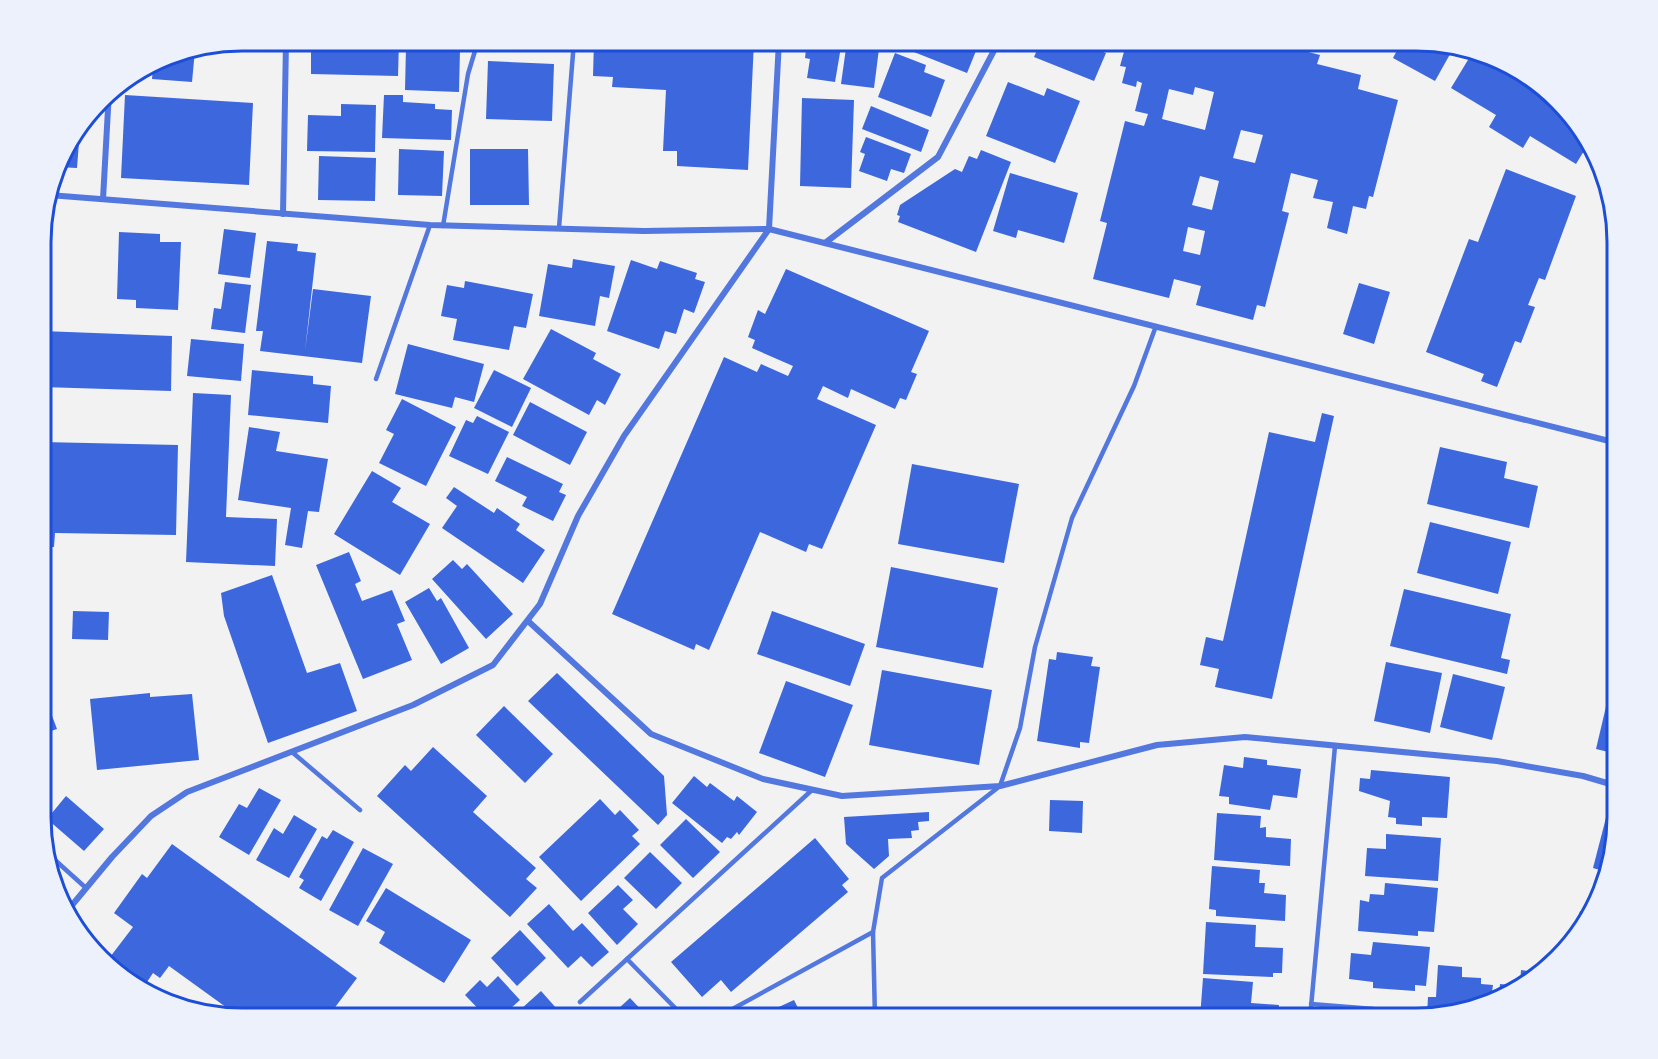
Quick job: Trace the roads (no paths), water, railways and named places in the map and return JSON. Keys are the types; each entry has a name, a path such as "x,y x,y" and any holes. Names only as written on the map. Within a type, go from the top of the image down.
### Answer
{"street":[{"path":"283,214 286,51"},
{"path":"73,904 151,816 187,792 413,705 493,665 540,604 578,516 624,436 769,229 778,51"},
{"path":"825,243 938,157 993,51"},
{"path":"104,200 108,106"},
{"path":"57,196 443,226 769,229 1607,440"},
{"path":"528,621 651,734 763,779 842,796 1000,786 1157,745 1245,738 1497,761 1583,776 1607,783"}],"lane":[{"path":"443,226 468,74 475,51"},
{"path":"559,228 573,51"},
{"path":"376,379 430,225"},
{"path":"875,1008 873,932 882,878 1000,786 1020,728 1035,647 1072,518 1134,386 1156,326"},
{"path":"1311,1008 1335,746"},
{"path":"292,752 360,810"},
{"path":"580,1002 813,790"},
{"path":"57,862 86,888"},
{"path":"734,1008 873,932"},
{"path":"627,959 675,1008"},
{"path":"1311,1004 1361,1008"}]}
